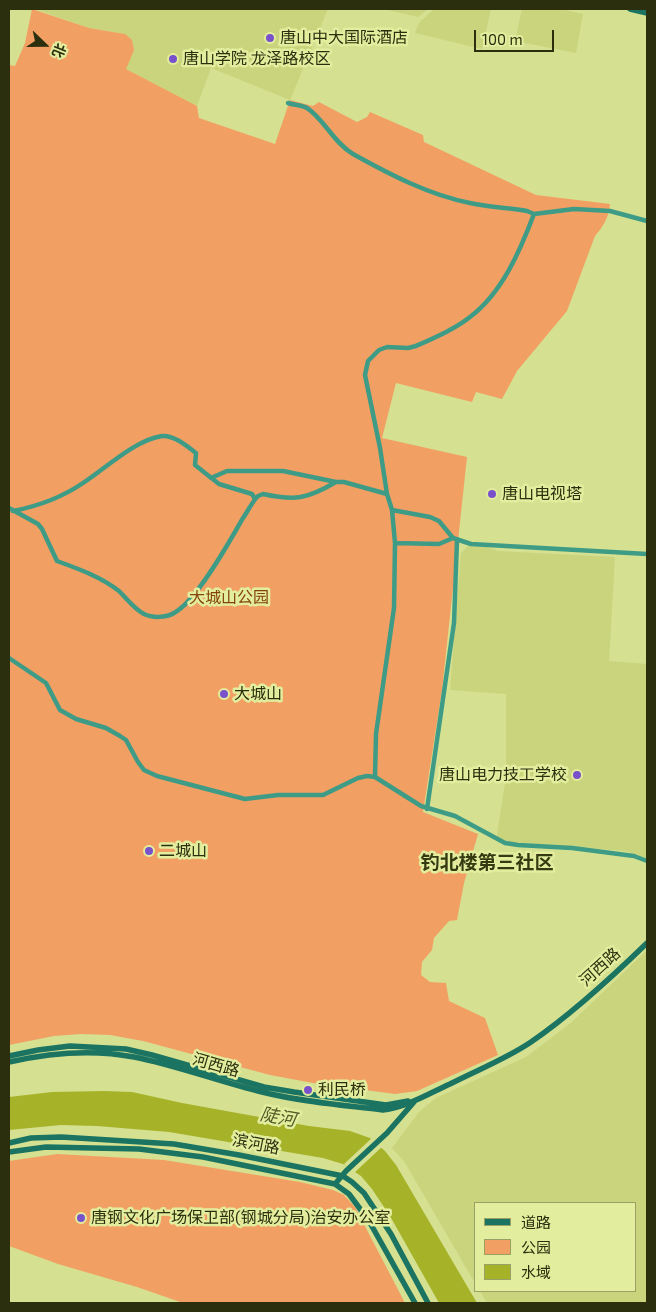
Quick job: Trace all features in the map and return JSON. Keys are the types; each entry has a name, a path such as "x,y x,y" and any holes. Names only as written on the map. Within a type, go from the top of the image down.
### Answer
{"street":[{"path":"630,9 647,13"},
{"path":"288,103 305,107 314,113 333,137 352,153 414,185 438,195 470,203 527,211 534,214 574,209 610,211 647,221"},
{"path":"375,777 376,734 394,608 395,543 392,510 387,494 380,448 366,388 365,375 368,361 379,350 387,347 408,348 416,346 470,317 498,289 526,236 534,214"},
{"path":"11,510 37,506 52,500 82,484 144,441 164,436 186,445 196,453 195,465 212,478 227,487 252,494 255,499"},
{"path":"212,478 227,471 283,471 344,482 387,494"},
{"path":"11,510 42,528 57,561 100,579 118,591 136,609 144,614 149,616 168,616 176,613 202,584 255,499 262,494 295,499 318,493 336,482"},
{"path":"392,510 430,517 439,521 455,539 471,544 647,554"},
{"path":"395,543 438,544 455,539"},
{"path":"428,809 454,624 455,539"},
{"path":"9,658 46,683 60,710 76,719 106,728 126,740 144,770 157,776 246,799 278,795 323,795 358,778 366,776 375,777 428,809 456,816 505,843 581,849 634,856 647,861"},
{"name":"河西路","path":"9,1062 61,1053 134,1057 289,1098 383,1110 394,1109 415,1101 511,1054 532,1041 580,1003 647,943"},
{"name":"河西路","path":"9,1056 70,1046 126,1049 264,1087 386,1104 415,1101"},
{"path":"335,1184 344,1173 379,1141 415,1101"},
{"name":"滨河路","path":"9,1143 31,1138 61,1137 174,1144 344,1173 364,1193 390,1234 428,1303"},
{"name":"滨河路","path":"9,1152 46,1147 139,1149 203,1157 335,1184 349,1194 369,1222 416,1303"}],"shaded area":[{"path":"35,9 328,9 290,100 211,68 197,106 126,69 125,34 89,28"},
{"path":"384,9 428,9 418,17"},
{"path":"434,9 491,9 482,49 415,33 419,23"},
{"path":"522,9 560,9 583,14 576,53 515,41"},
{"path":"468,546 488,547 498,551 615,557 609,661 647,664 647,858 625,851 496,841 506,777 506,694 450,690 461,553"},
{"path":"647,950 647,1303 487,1303 481,1292 636,1292 636,1202 473,1202 473,1280 404,1161 392,1148 419,1112 436,1098 526,1057 572,1022"}],"green space":[{"name":"大城山公园","path":"32,9 89,28 125,34 132,40 134,50 126,69 197,106 199,118 275,144 290,100 313,106 319,102 357,122 367,117 370,112 423,135 424,142 536,195 610,204 607,217 595,236 567,311 517,371 502,399 476,392 472,402 396,383 382,438 467,457 442,690 423,812 478,834 464,883 457,920 449,921 434,938 432,950 422,962 421,975 430,982 446,983 449,1001 485,1018 498,1055 417,1091 395,1094 313,1083 270,1075 143,1041 110,1035 81,1034 54,1036 9,1045 9,65 15,66 25,43"},
{"path":"57,1154 164,1160 300,1182 333,1190 344,1195 355,1207 405,1303 183,1303 137,1287 58,1264 9,1246 9,1161"}],"water":[{"path":"52,1092 132,1092 309,1126 350,1131 370,1138 385,1151 396,1165 477,1303 439,1303 390,1216 372,1189 361,1176 343,1164 323,1158 169,1132 61,1125 9,1130 9,1097"}],"pier":[{"name":"利民桥","path":"373,1137 383,1146 353,1174 344,1164"}],"place":[{"name":"唐山中大国际酒店","path":"270,38"},
{"name":"唐山学院 龙泽路校区","path":"173,59"},
{"name":"唐山电视塔","path":"492,494"},
{"name":"大城山","path":"224,694"},
{"name":"唐山电力技工学校","path":"577,775"},
{"name":"二城山","path":"149,851"},
{"name":"利民桥","path":"308,1090"},
{"name":"唐钢文化广场保卫部(钢城分局)治安办公室","path":"81,1218"}],"district":[{"name":"钓北楼第三社区","path":"487,863"}],"water label":[{"name":"陡河","path":"278,1117"}]}
